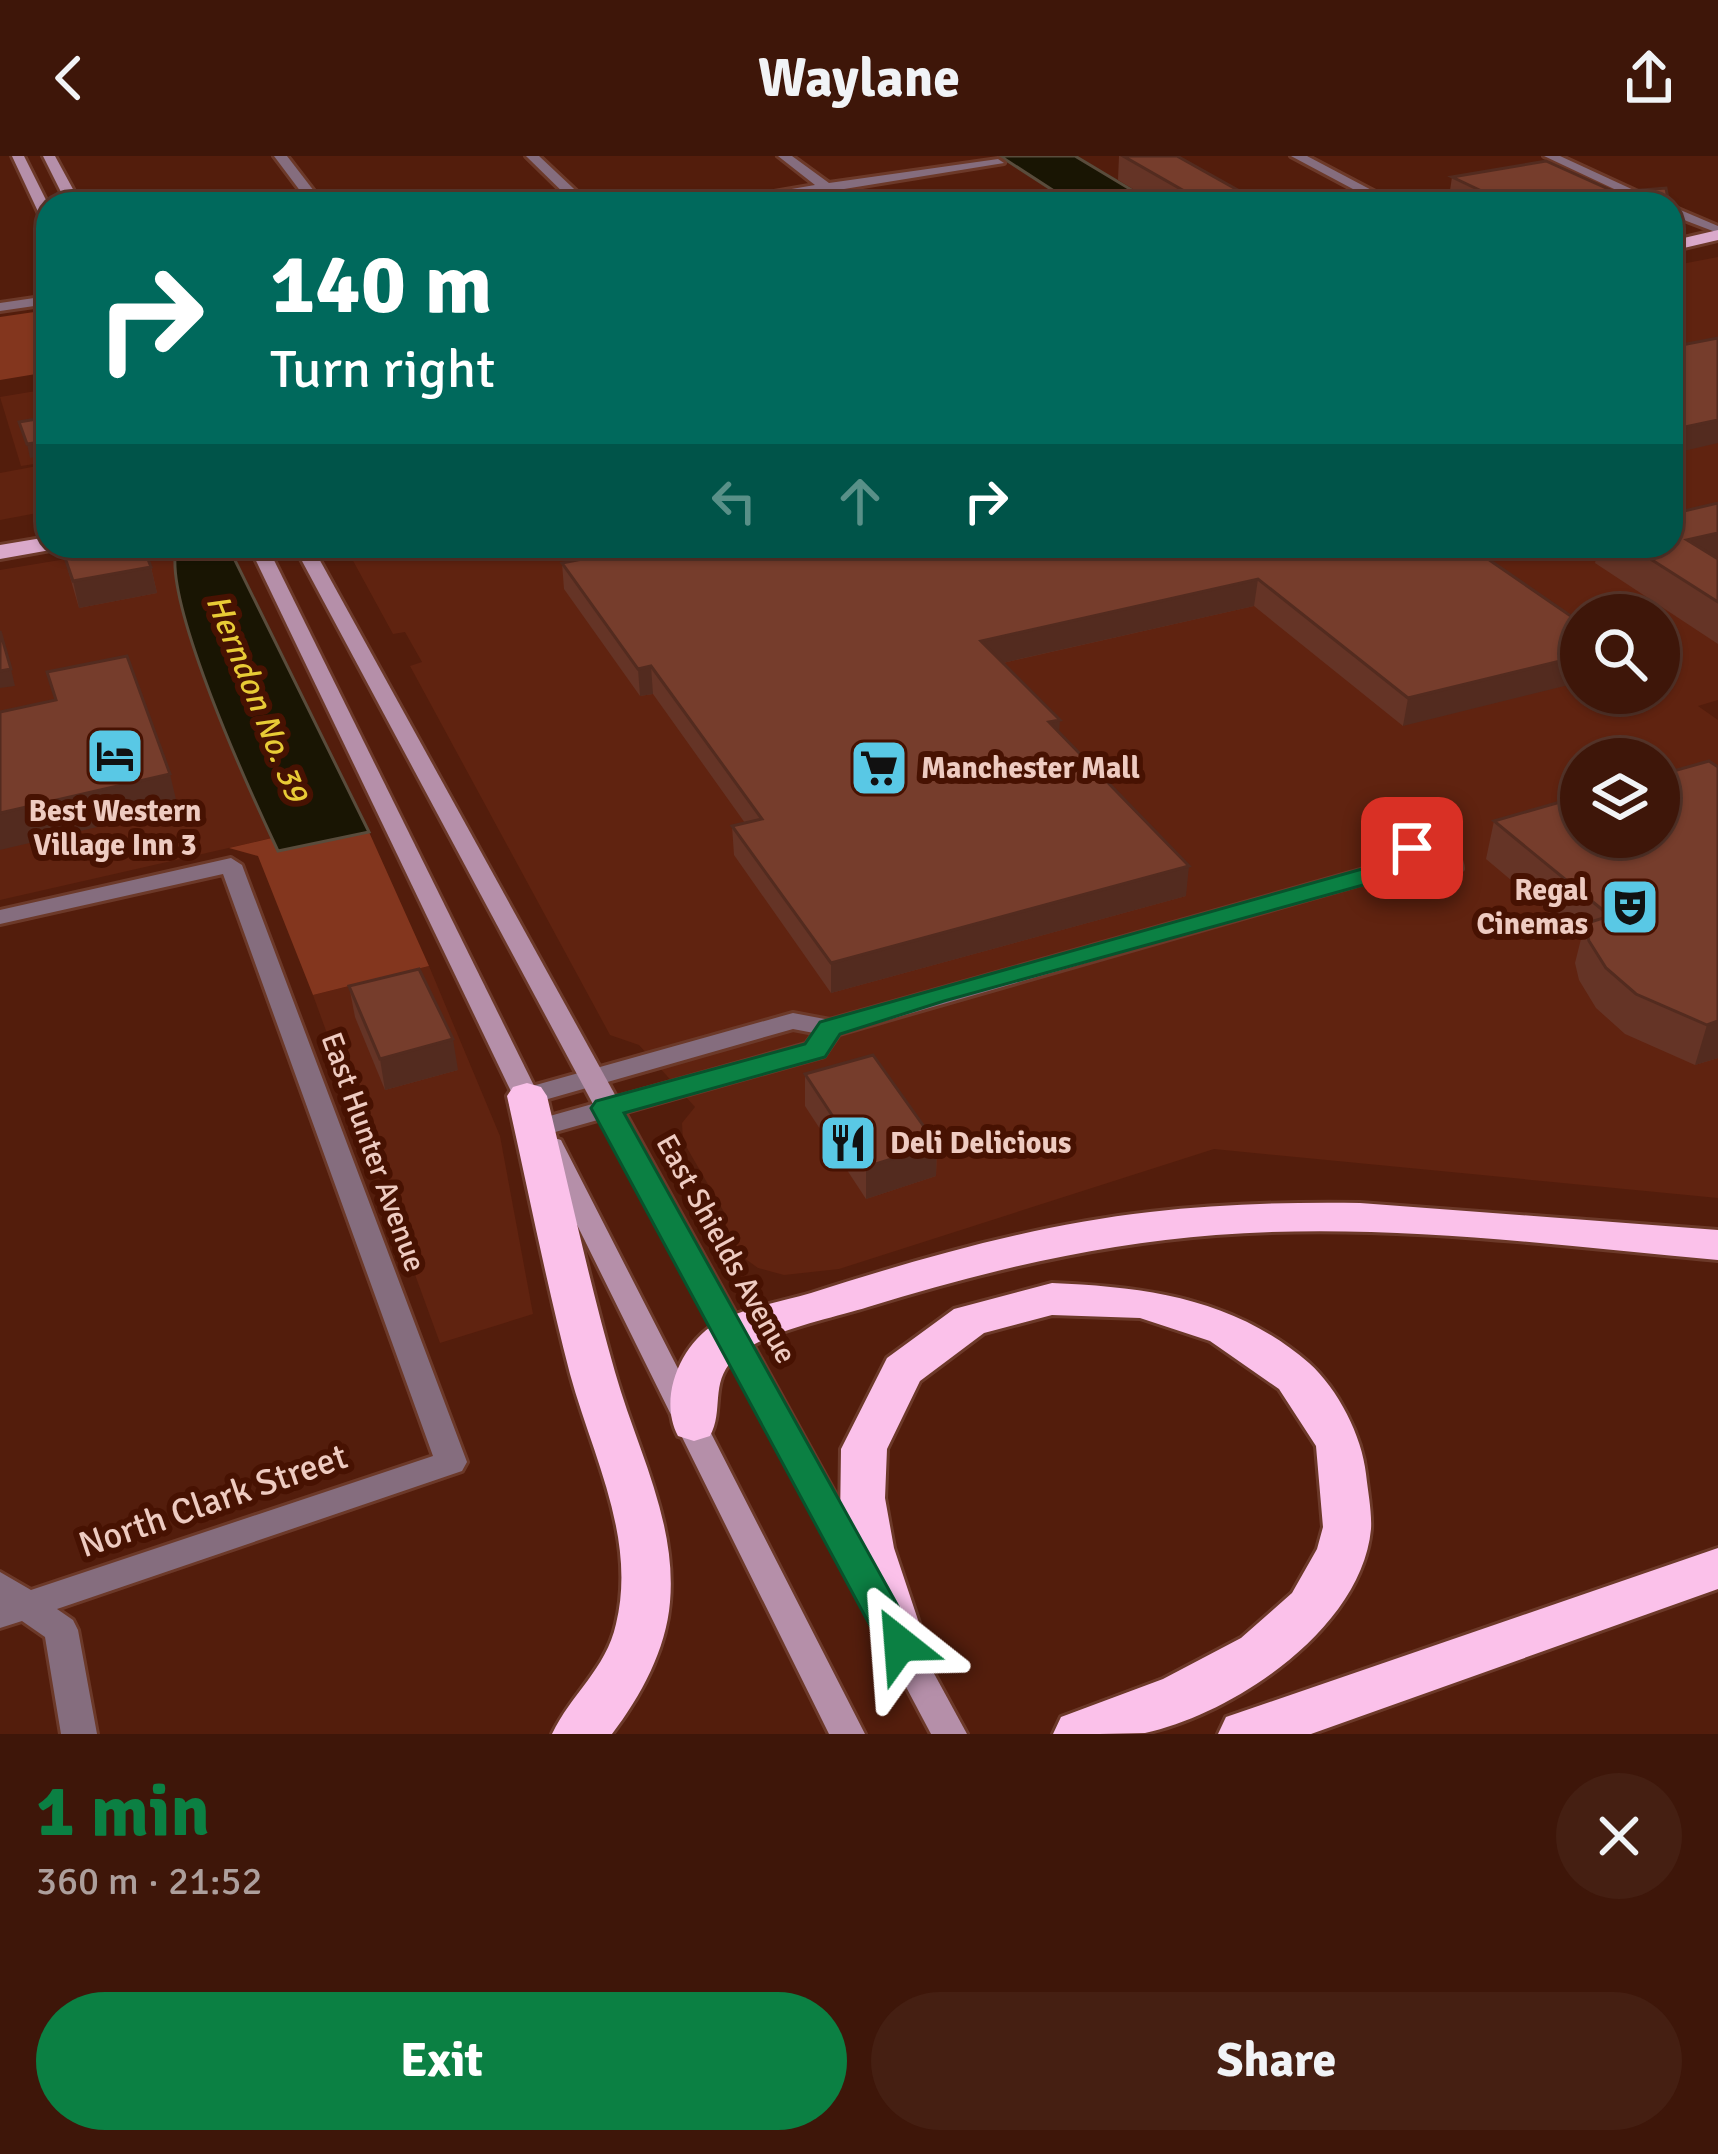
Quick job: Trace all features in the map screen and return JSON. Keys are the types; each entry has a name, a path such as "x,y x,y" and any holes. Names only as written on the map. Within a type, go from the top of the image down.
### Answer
{"highway":[{"path":"534,1112 594,1376 638,1517 646,1565 645,1604 625,1676 579,1734"},
{"path":"694,1423 691,1396 699,1368 711,1350 733,1334 976,1259 1150,1226 1376,1216 1718,1245"},
{"path":"900,1644 864,1523 864,1448 887,1399 929,1345 997,1310 1079,1296 1133,1299 1212,1323 1282,1367 1328,1423 1346,1473 1349,1509 1335,1576 1309,1610 1242,1665 1156,1706 1080,1734"},
{"path":"1245,1734 1718,1568"}],"main road":[{"path":"18,156 36,193"},
{"path":"49,156 68,192"},
{"path":"1683,243 1718,234"},
{"path":"0,532 36,525"},
{"path":"0,552 36,546"},
{"path":"264,558 534,1112 848,1734"},
{"name":"East Shields Avenue","path":"309,558 949,1734"}],"street":[{"path":"280,156 307,192"},
{"path":"532,156 570,192"},
{"path":"784,156 832,192"},
{"path":"1297,156 1368,192"},
{"path":"1550,156 1630,192"},
{"path":"798,192 998,163"},
{"path":"1683,216 1718,234"},
{"path":"0,307 36,302"},
{"name":"East Hunter Avenue","path":"0,917 231,865 452,1462"},
{"path":"534,1112 590,1078 793,1021 830,1028 1400,866"},
{"path":"534,1112 606,1108 815,1050 830,1028"},
{"name":"North Clark Street","path":"9,1602 452,1462"},
{"path":"9,1602 61,1630 79,1734"}],"shaded area":[{"path":"1718,257 1718,700 1698,706 1718,720 1718,1198 1214,1149 839,1269 784,1275 758,1268 733,1250 721,1229 724,1212 683,1141 682,1123 695,1107 639,1045 610,1035 410,666 422,662 405,632 393,634 352,558 1683,558 1683,264"},
{"path":"36,312 36,374 0,380 0,317"},
{"path":"36,391 36,464 21,466 0,397"},
{"path":"36,466 36,513 0,520 0,473"},
{"path":"72,558 174,558 199,663 272,838 0,900 0,570"},
{"path":"369,832 429,966 313,995 258,856 229,848 272,838 278,851"},
{"path":"429,966 500,1136 533,1314 440,1343 313,995"}],"water":[{"path":"1000,156 1075,156 1135,192 1056,192"},
{"name":"Herndon No. 39","path":"176,558 234,558 369,832 278,851 211,697 175,571"}],"building":[{"path":"1123,156 1177,156 1241,192 1186,192"},
{"path":"1546,161 1615,192 1484,192 1452,177"},
{"path":"1666,188 1667,192 1615,192"},
{"path":"1718,338 1718,420 1683,427 1683,345"},
{"path":"36,419 36,443 27,444 19,422"},
{"path":"1718,503 1718,533 1687,540 1718,559 1718,602 1649,558 1683,558 1683,511"},
{"path":"65,558 148,558 151,567 73,581"},
{"name":"Manchester Mall","path":"587,558 1486,558 1560,609 1560,661 1408,698 1258,579 981,641 1060,720 1049,722 1189,866 831,963 732,826 762,819 651,666 638,669 562,563"},
{"path":"0,631 11,669 0,671"},
{"path":"127,656 170,774 0,813 0,712 56,700 47,672"},
{"name":"Regal Cinemas","path":"1709,761 1718,767 1718,1021 1707,1025 1636,994 1606,968 1584,924 1610,916 1494,821 1560,802 1560,858 1680,858 1680,769"},
{"path":"419,969 453,1039 380,1059 349,986"},
{"path":"873,1055 937,1145 866,1167 805,1074"}],"place":[{"name":"Best Western Village Inn 3","path":"115,756"},
{"name":"Manchester Mall","path":"879,768"},
{"name":"Regal Cinemas","path":"1630,907"},
{"name":"Deli Delicious","path":"848,1143"}],"route":[{"path":"900,1644 606,1108 815,1050 830,1028 934,995 1400,866 1400,854 1412,848"}]}
